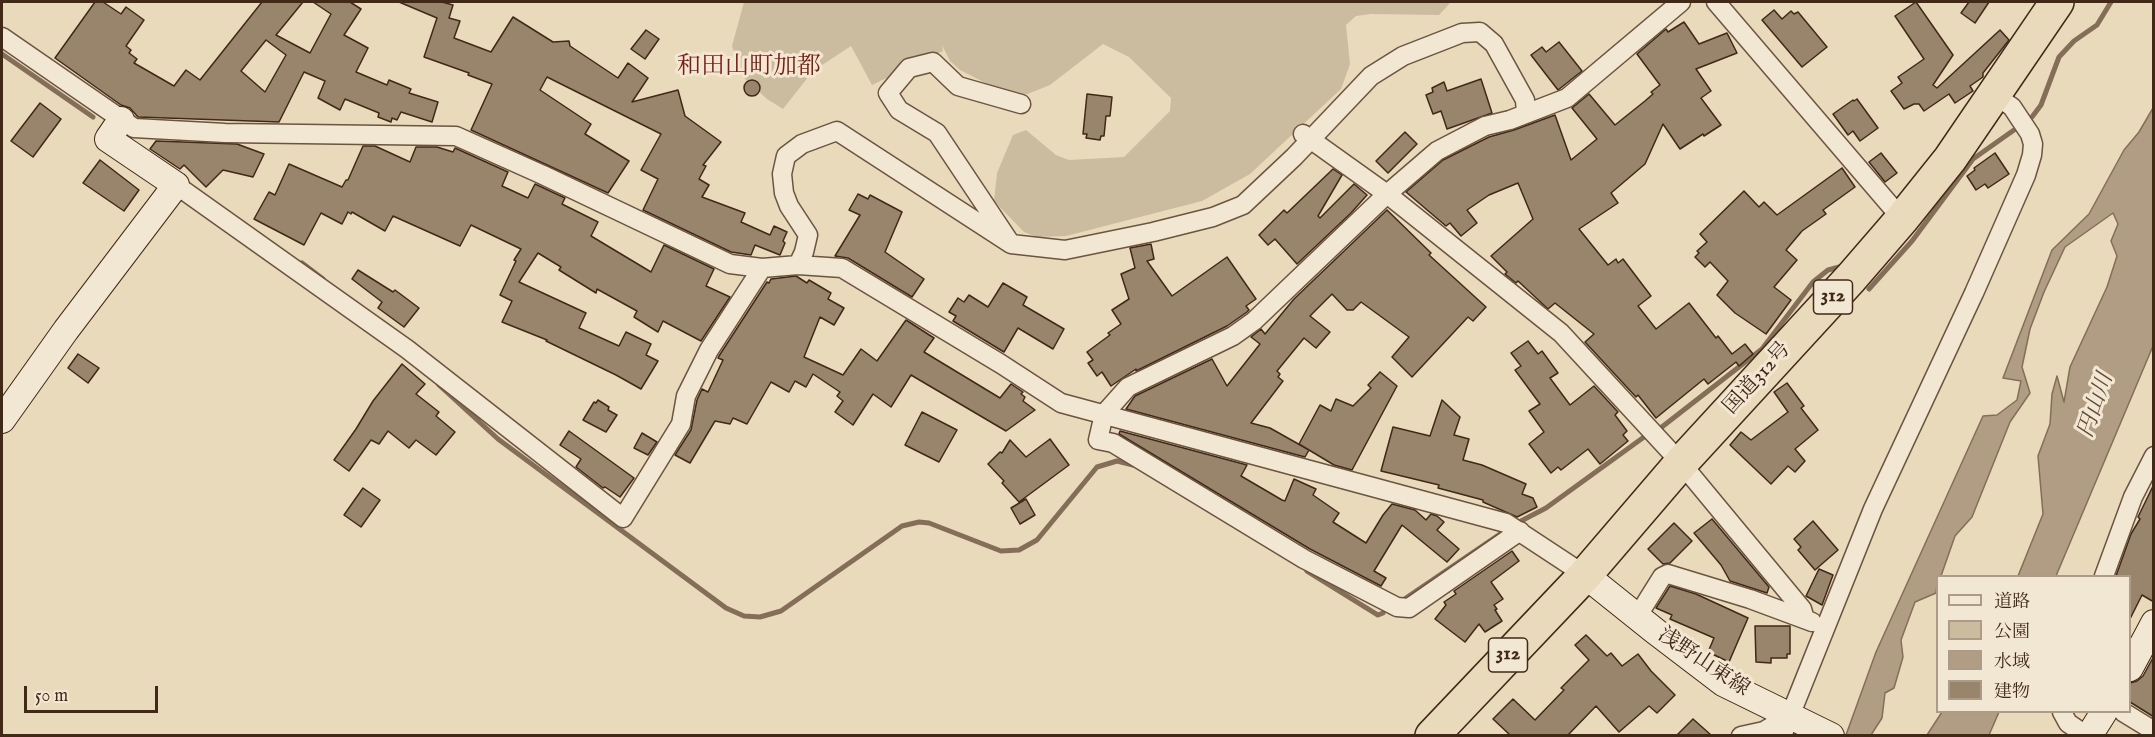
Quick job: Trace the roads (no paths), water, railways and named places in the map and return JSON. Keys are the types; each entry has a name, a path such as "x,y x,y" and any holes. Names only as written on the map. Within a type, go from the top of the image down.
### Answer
{"highway":[{"name":"国道312号","path":"1432,735 1585,575 1681,464 1902,219 1950,159 2057,2"}],"street":[{"path":"1520,531 1409,608 1397,607 1304,559 1113,443 1098,440 1104,414 1128,387 1233,336 1254,321 1388,194 1437,151 1485,126 1510,120 1567,98 1681,2"},
{"path":"1716,2 1902,219"},
{"path":"798,265 808,235 789,206 784,193 782,174 786,156 802,144 837,131 1011,244 1065,250 1213,217 1243,205 1294,157 1307,136 1371,76 1402,56 1462,33 1480,32 1494,44 1525,100 1526,113"},
{"path":"2,37 134,128 225,133 456,136 730,264 762,268 798,265 842,268 1061,403 1506,523 1585,575"},
{"path":"1011,244 937,133 899,110 888,93 909,68 933,62 958,87 1021,104"},
{"path":"1742,735 1791,724 1826,627 1873,509 1974,293 2026,175 2032,155 2033,144 2030,134 2012,107 1995,95"},
{"path":"121,120 108,139 407,349 623,518 681,424 686,396 709,350 762,268"},
{"path":"1307,136 1388,194 1561,333 1681,464 1803,609 1804,619"},
{"path":"2,420 66,330 176,185"},
{"path":"2104,575 2133,497 2154,456"},
{"path":"1637,617 1662,577 1668,574 1750,599 1826,627"},
{"name":"浅野山東線","path":"1585,575 1722,682 1791,724 1830,735"},
{"path":"2131,666 2154,623"},
{"path":"2063,713 2067,723 2088,735 2103,713"},
{"path":"2126,713 2154,731"}],"water":[{"name":"円山川","path":"2153,108 2153,346 2056,575 2018,575 2043,514 2038,456 2050,424 2052,394 2057,376 2064,402 2070,367 2107,287 2117,256 2111,241 2118,224 2113,213 2065,247 2030,329 2022,367 2030,393 2010,422 1972,517 1955,536 1941,575 1936,575 1936,593 1915,602 1901,640 1903,657 1894,688 1885,693 1882,718 1871,735 1846,735 1876,652 1983,416 1997,415 2017,400 2021,381 2003,378 2052,250 2089,214 2124,150 2139,132"},
{"path":"1941,713 1999,713 1989,735 1927,735"}],"waterway":[{"path":"2032,117 2041,105 2059,57 2074,41 2097,25 2111,2"},
{"path":"2,54 93,117"},
{"path":"1869,289 1912,241 1973,159 2014,130"},
{"path":"302,263 323,279"},
{"path":"1658,430 1762,349 1813,282 1828,270 1843,266"},
{"path":"439,385 498,439 726,608 744,616 760,617 781,611 902,526 919,522 929,523 1001,551 1019,550 1037,540 1097,467 1117,461 1133,465"},
{"path":"1521,521 1546,508 1644,437"},
{"path":"1403,600 1506,530"},
{"path":"1307,571 1378,615 1383,613"}],"district":[{"name":"和田山町加都","path":"749,68"}]}
